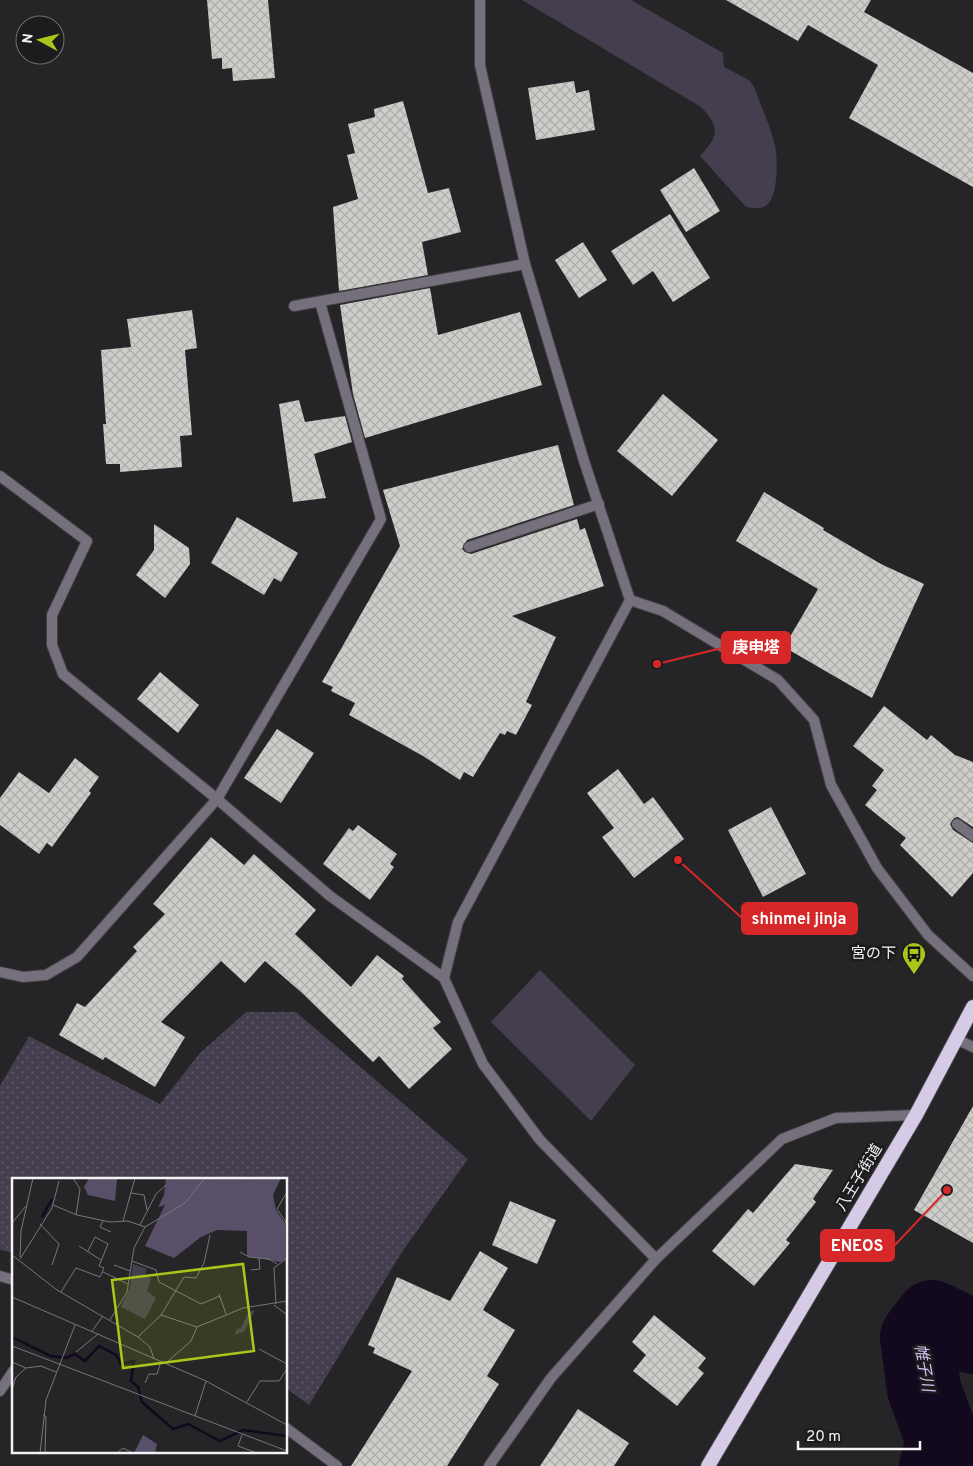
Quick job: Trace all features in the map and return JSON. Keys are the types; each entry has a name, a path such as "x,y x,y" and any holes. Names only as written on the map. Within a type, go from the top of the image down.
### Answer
{"highway":[{"name":"八王子街道","path":"708,1466 916,1115 973,1007"}],"street":[{"path":"444,978 458,922 630,600 525,264 480,65 480,0"},
{"path":"294,306 525,264"},
{"path":"0,972 23,977 46,975 77,957 217,799 380,519 320,302"},
{"path":"0,476 87,541 52,615 52,645 63,674 217,799 330,896 444,978 484,1064 540,1140 656,1259"},
{"path":"469,547 599,504"},
{"path":"630,600 663,611 778,680 814,720 831,786 877,868 928,935 973,976"},
{"path":"957,824 973,836"},
{"path":"956,1039 973,1047"},
{"path":"489,1466 551,1378 656,1259 782,1139 836,1118 916,1115"},
{"path":"0,1391 12,1373"},
{"path":"288,1429 337,1466"}],"shaded area":[{"path":"522,0 631,0 723,53 724,67 749,80 754,87 773,139 777,167 774,193 768,204 761,208 746,207 700,156 711,143 715,132 712,120 701,107"},
{"path":"540,970 635,1065 591,1121 491,1022"},
{"path":"246,1012 296,1012 468,1159 402,1252 309,1405 288,1389 288,1178 12,1178 12,1253 0,1250 0,1086 29,1036 160,1104 200,1053"}],"building":[{"path":"207,0 268,0 275,78 233,81 232,68 222,69 222,58 212,59"},
{"path":"726,0 871,0 864,12 973,73 973,187 849,118 878,65 808,25 798,41"},
{"path":"574,81 576,93 589,90 595,130 536,140 528,88"},
{"path":"403,101 428,193 449,188 461,232 422,242 428,275 339,291 333,207 358,199 347,155 355,153 348,124 375,117 374,109"},
{"path":"694,168 720,211 686,232 660,190"},
{"path":"670,214 710,278 673,302 653,271 633,285 611,251"},
{"path":"583,242 607,280 579,298 555,260"},
{"path":"430,288 438,335 520,312 542,385 365,438 353,394 340,305"},
{"path":"192,310 197,348 185,350 192,435 180,436 182,467 120,472 120,464 106,464 103,424 106,424 101,350 131,347 127,319"},
{"path":"663,394 718,440 672,496 617,451"},
{"path":"299,400 305,422 345,416 352,442 314,454 326,498 293,502 279,404"},
{"path":"558,445 574,505 467,540 462,549 471,554 577,519 580,530 585,528 604,586 512,616 556,637 526,702 532,705 516,735 507,731 505,735 500,733 473,777 464,772 460,780 423,756 349,715 355,703 331,691 333,687 322,682 400,546 383,490"},
{"path":"764,492 881,564 924,584 872,698 784,647 818,589 736,541"},
{"path":"237,517 298,553 281,582 274,578 264,595 211,563"},
{"path":"154,524 189,548 190,564 165,598 136,575 154,550"},
{"path":"160,672 199,705 178,733 137,699"},
{"path":"884,706 927,740 931,735 955,755 973,762 973,827 958,817 954,818 950,824 953,830 973,843 973,873 952,897 900,845 906,838 865,805 877,790 872,786 884,770 853,746"},
{"path":"277,729 314,753 281,803 244,778"},
{"path":"75,758 99,777 89,791 91,793 52,847 47,843 39,854 0,825 0,798 19,772 49,793"},
{"path":"618,769 644,804 653,797 684,839 634,878 602,837 614,828 587,793"},
{"path":"771,807 806,874 763,897 728,830"},
{"path":"358,825 397,854 390,864 394,867 370,900 323,864 349,828 353,831"},
{"path":"211,837 244,865 254,854 316,910 295,934 351,987 377,955 404,976 402,979 441,1022 433,1028 452,1049 409,1089 379,1056 373,1062 301,992 265,961 245,983 221,961 161,1022 185,1037 155,1087 105,1057 103,1060 59,1035 77,1003 85,1007 137,951 133,947 165,914 153,904"},
{"path":"973,1106 973,1243 914,1210"},
{"path":"795,1164 833,1170 813,1199 816,1202 786,1240 790,1243 754,1286 712,1251 748,1209 753,1213"},
{"path":"510,1201 556,1220 537,1264 492,1245"},
{"path":"480,1251 508,1268 483,1310 515,1330 487,1376 499,1384 447,1466 351,1466 412,1371 373,1353 375,1348 368,1345 397,1277 450,1301"},
{"path":"654,1315 706,1358 698,1368 704,1373 677,1406 633,1371 646,1355 632,1342"},
{"path":"578,1409 629,1443 614,1466 540,1466"}],"waterway":[{"name":"帷子川","path":"936,1466 943,1441 924,1389 917,1337 932,1317 973,1337"}],"place":[{"name":"庚申塔","path":"657,664"},
{"name":"shinmei jinja","path":"678,860"},
{"name":"宮の下","path":"914,975"},
{"name":"ENEOS","path":"947,1190"}]}
